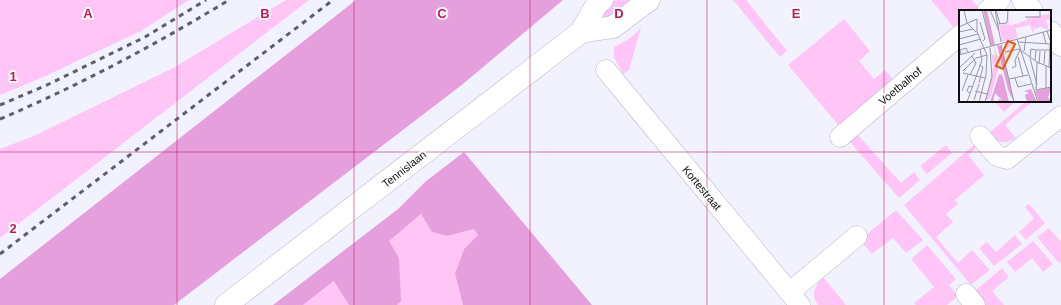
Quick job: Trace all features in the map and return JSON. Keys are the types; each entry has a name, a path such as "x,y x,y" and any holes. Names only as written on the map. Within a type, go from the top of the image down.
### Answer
{"street":[{"name":"Tennislaan","path":"226,305 580,32 597,4 602,0"},
{"name":"Tennislaan","path":"580,32 613,27 649,0"},
{"path":"988,10 1000,0"},
{"path":"1022,0 1031,10"},
{"path":"1051,33 1061,45"},
{"name":"Voetbalhof","path":"840,137 959,36"},
{"name":"Kortestraat","path":"606,70 795,299"},
{"path":"980,136 997,156 1007,159 1061,116"},
{"path":"795,299 857,236"}],"shaded area":[{"path":"0,0 189,0 141,31 39,79 0,95"},
{"path":"286,0 309,0 0,238 0,149 34,136 173,68"},
{"path":"356,0 563,0 463,84 174,305 0,305 0,279"},
{"path":"615,0 639,0 604,19 601,12"},
{"path":"733,0 746,0 787,51 780,57"},
{"path":"931,0 972,0 980,9 959,10 959,27 956,30"},
{"path":"844,19 870,51 859,61 874,79 885,70 894,80 839,126 788,65"},
{"path":"641,28 629,70 623,74 614,57 614,47 629,39"},
{"path":"997,102 1015,102 1004,112 996,103"},
{"path":"1025,102 1032,102 1005,125 1016,138 1008,142 1001,142 988,134"},
{"path":"857,134 901,183 914,172 920,180 899,198 849,141"},
{"path":"946,145 952,153 927,174 920,166"},
{"path":"974,145 976,148 968,155 984,175 955,200 958,204 946,214 953,222 936,237 958,263 972,250 990,270 971,285 904,205"},
{"path":"464,152 592,305 463,305 455,274 464,249 478,235 474,229 447,236 432,232 421,214 389,241 399,258 401,301 397,305 349,305 334,281 303,305 273,305 398,209 425,182"},
{"path":"1029,204 1045,223 1026,240 1019,232 1034,218 1025,207"},
{"path":"896,210 923,240 906,253 893,238 872,254 860,240"},
{"path":"421,214 432,232 447,236 474,229 479,235 464,249 455,274 463,305 397,305 401,300 388,241"},
{"path":"1049,228 1061,242 1061,262 1059,263 1037,237"},
{"path":"1015,235 1022,244 994,266 979,248 987,242 996,252"},
{"path":"1033,241 1053,264 1043,272 1032,258 1015,272 1007,262"},
{"path":"927,245 956,279 949,285 958,296 947,305 916,305 914,303 934,287 911,259"},
{"path":"1002,268 1009,277 992,291 1004,305 980,305 971,294"},
{"path":"823,277 846,305 818,305 814,297 814,290"},
{"path":"335,281 349,305 303,305"}],"railway":[{"path":"0,105 47,85 145,37 206,0"},
{"path":"0,119 117,64 229,0"},
{"path":"0,254 333,0"}]}
